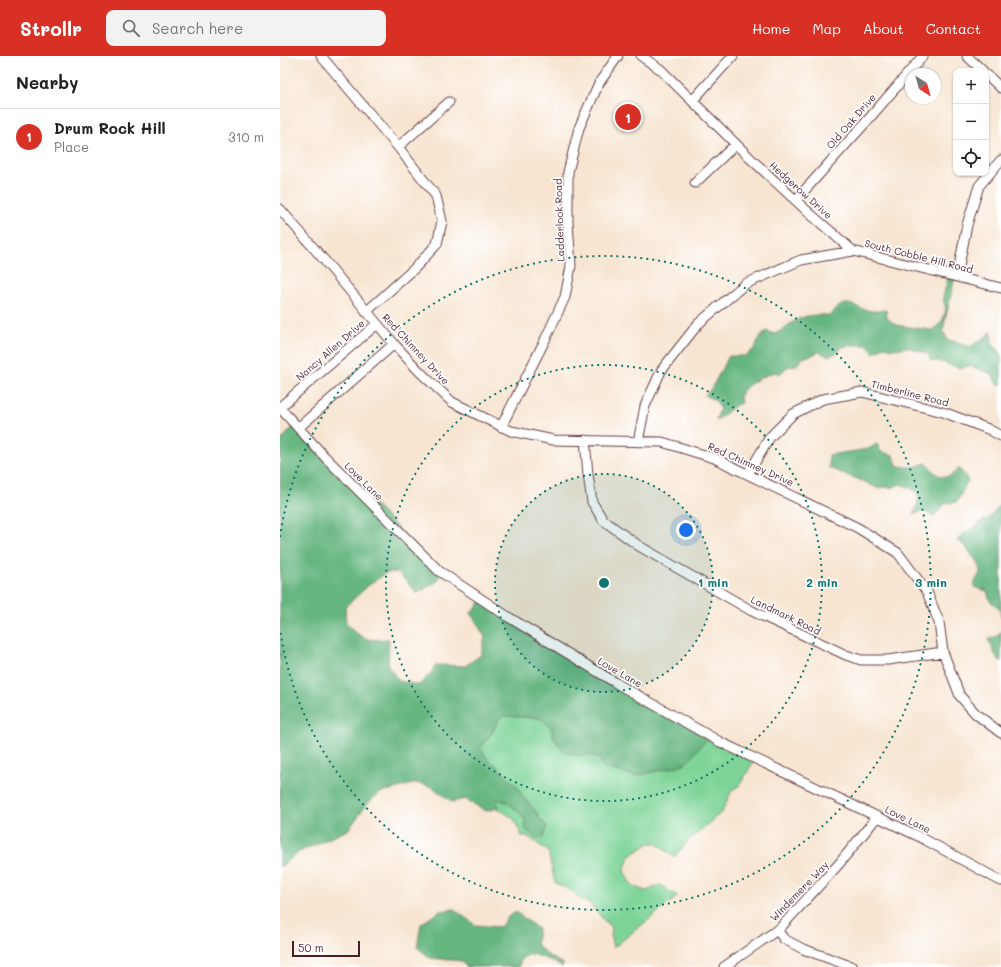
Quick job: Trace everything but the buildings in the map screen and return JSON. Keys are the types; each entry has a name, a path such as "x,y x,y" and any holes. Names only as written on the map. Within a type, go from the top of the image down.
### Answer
{"street":[{"name":"Red Chimney Drive","path":"321,56 398,147 436,196 442,221 437,244 415,268 366,312"},
{"name":"Ladderlook Road","path":"501,426 565,297 571,266 568,223 568,172 579,128 599,83 618,56"},
{"name":"Hedgerow Drive","path":"641,56 660,68 736,144 853,251"},
{"path":"693,100 733,56"},
{"name":"Old Oak Drive","path":"796,200 923,56"},
{"path":"967,56 980,68"},
{"path":"989,77 1001,88"},
{"path":"398,147 449,102"},
{"path":"695,183 736,144"},
{"path":"957,276 967,225 979,186 1001,160"},
{"name":"Red Chimney Drive","path":"280,209 394,344 420,372 452,402 511,431 553,440 662,442 714,458 858,528 898,553 927,592 939,622 943,652 960,696 976,714 1001,733"},
{"name":"South Cobble Hill Road","path":"638,442 645,406 661,371 698,324 745,284 801,260 853,251 1001,288"},
{"name":"Nancy Allen Drive","path":"280,408 377,324"},
{"path":"298,428 394,344"},
{"name":"Timberline Road","path":"748,474 770,437 793,414 822,399 862,392 943,412 988,429 1001,436"},
{"name":"Love Lane","path":"280,408 324,457 439,571 510,618 616,683 720,742 920,837 1001,881"},
{"name":"Landmark Road","path":"585,440 592,502 602,520 638,546 752,611 846,655 861,660 888,660 943,652"},
{"name":"Windemere Way","path":"724,967 777,930 838,865 877,817"},
{"path":"777,930 784,939 803,950 853,967"}],"green space":[{"path":"949,274 955,277 943,330 947,339 970,347 987,336 991,330 992,343 1001,353 1001,385 996,383 992,374 970,366 959,368 938,361 931,361 928,354 908,347 895,349 884,347 874,353 866,345 850,345 842,347 837,353 828,356 820,352 803,358 797,365 787,367 780,374 775,372 754,382 741,393 741,403 736,405 716,421 720,408 716,401 705,395 711,389 729,356 746,356 755,348 758,340 766,331 774,334 802,318 830,315 836,309 846,304 866,310 886,310 887,318 896,325 931,330 936,328 942,321 946,310 943,297"},
{"path":"295,424 440,571 438,581 417,593 398,572 386,573 369,585 345,607 346,623 361,636 374,640 389,639 388,666 399,681 419,685 431,673 436,665 465,666 481,655 485,637 471,613 482,600 709,736 706,740 686,763 675,767 634,776 615,770 604,769 599,758 590,755 575,755 565,752 555,740 551,728 541,718 504,716 499,719 492,733 480,747 489,761 498,767 519,789 522,796 537,813 541,822 542,820 547,827 543,838 537,838 526,830 523,816 506,801 496,800 498,808 486,811 465,799 452,802 432,787 416,783 380,793 368,803 348,830 299,852 280,867 280,442"},
{"path":"877,444 881,452 893,455 897,465 912,467 926,463 937,474 945,477 960,469 968,480 957,502 946,503 934,516 923,511 914,514 919,499 918,494 911,488 900,484 891,488 877,488 829,468 829,455 868,449"},
{"path":"1000,505 1001,617 1000,609 990,601 987,591 974,587 974,583 980,573 978,563 964,545 957,541 962,534 978,525 980,522 988,519"},
{"path":"1001,631 1001,662 996,657 988,640 997,636"},
{"path":"504,716 541,718 551,728 555,740 575,755 590,755 599,758 604,769 615,770 634,776 675,767 686,763 709,736 755,759 739,786 732,790 722,812 689,840 674,857 657,843 649,843 629,857 624,871 632,886 646,891 661,885 670,892 672,891 677,897 613,948 611,937 612,929 589,903 581,900 572,891 555,883 548,851 527,836 522,836 514,819 498,808 496,800 505,801 517,810 525,821 541,822 537,813 522,796 519,789 498,767 489,761 480,747 492,733 499,719"},
{"path":"454,909 475,925 500,927 508,917 516,912 538,929 536,944 549,956 563,964 562,967 550,960 532,954 522,958 518,967 466,967 462,961 430,958 417,947 421,924 440,911"}],"place":[{"name":"Drum Rock Hill","path":"628,117"}]}
